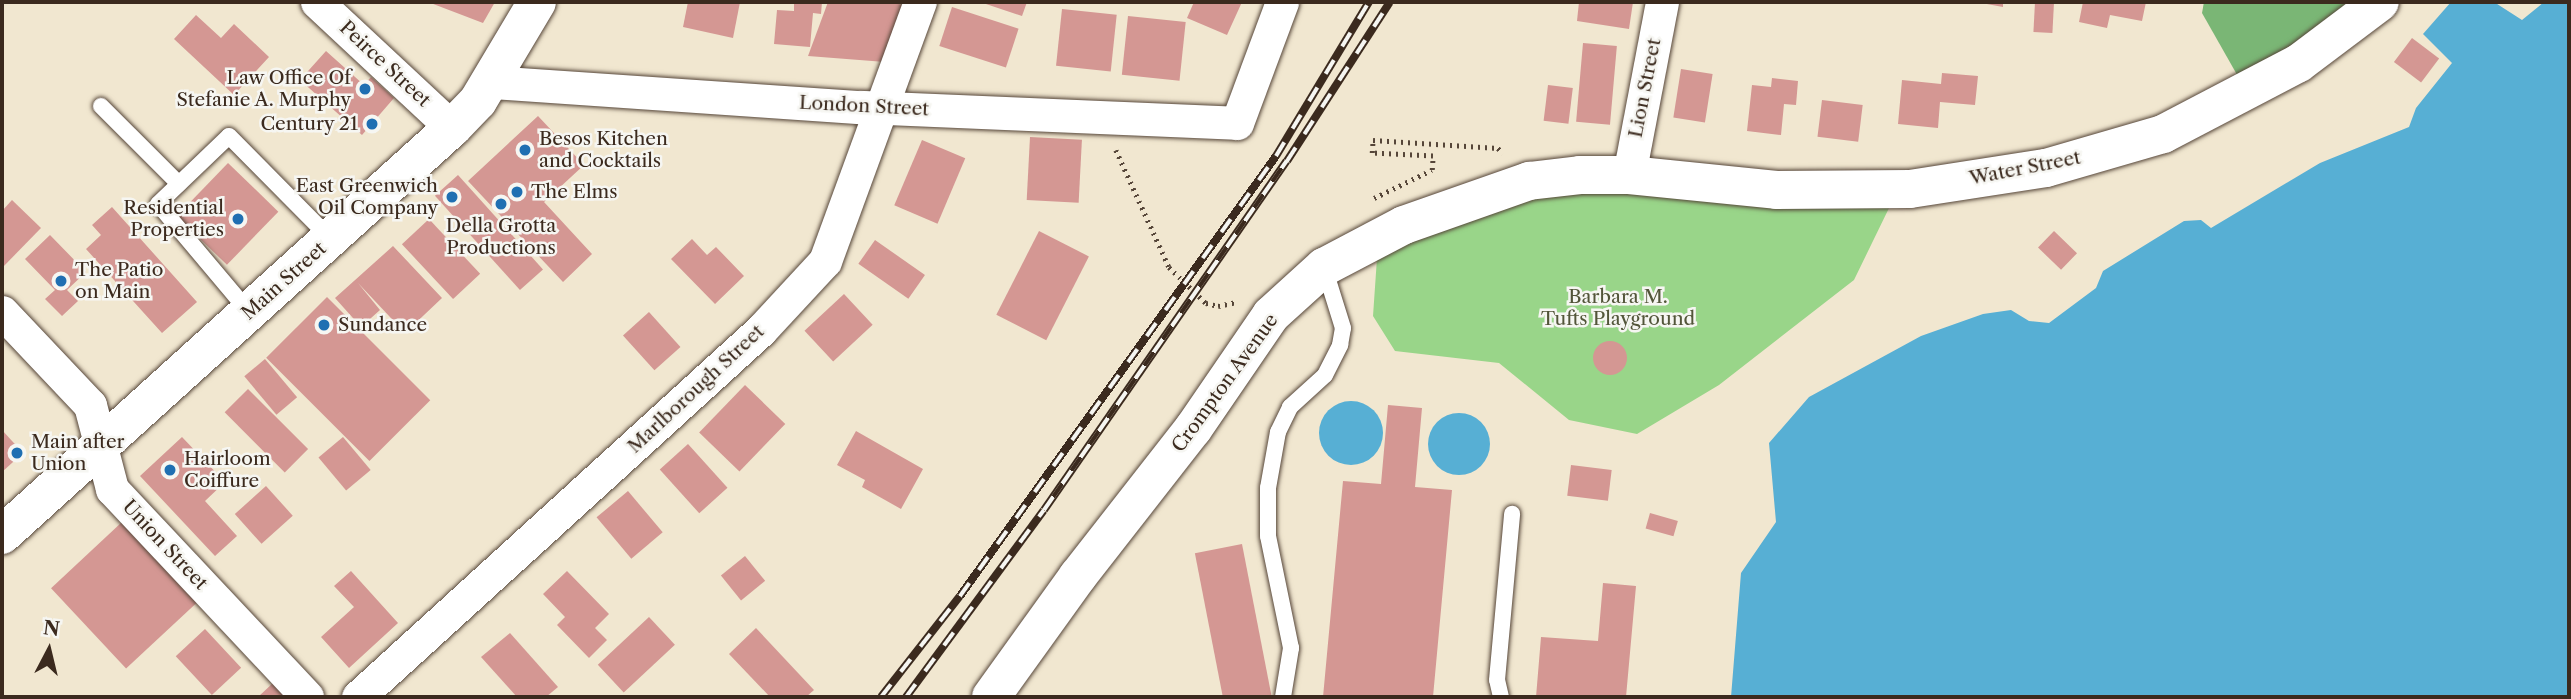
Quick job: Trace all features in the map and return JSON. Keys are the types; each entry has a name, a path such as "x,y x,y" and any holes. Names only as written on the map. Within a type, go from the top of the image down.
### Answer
{"street":[{"name":"Peirce Street","path":"317,2 452,128"},
{"name":"Main Street","path":"2,535 452,128 491,82 537,2"},
{"name":"Marlborough Street","path":"358,697 761,330 825,261 920,2"},
{"name":"London Street","path":"491,82 883,107 1237,123 1282,2"},
{"name":"Lion Street","path":"1629,175 1662,2"},
{"name":"Water Street","path":"1629,175 1776,190 1910,189 2046,168 2163,134 2300,63 2380,2"},
{"name":"Crompton Avenue","path":"991,697 1078,576 1193,429 1271,315 1324,267 1404,225 1529,181 1629,175"},
{"name":"Union Street","path":"2,312 90,405 112,489 307,697"}],"lane":[{"path":"100,106 179,184"},
{"path":"249,312 158,204 229,136 331,239"},
{"path":"1283,697 1291,648 1268,536 1268,488 1278,432 1290,407 1325,375 1340,345 1343,327 1324,267"},
{"path":"1501,697 1497,680 1512,514"}],"path":[{"path":"1101,117 1169,267 1206,303 1218,306 1239,301 1249,292"},
{"path":"1363,205 1432,170 1433,156 1372,153 1373,140 1499,148 1529,181"}],"green space":[{"path":"2204,2 2378,2 2244,87 2202,13"},
{"name":"Barbara M. Tufts Playground","path":"1580,188 1890,206 1854,280 1719,385 1637,434 1569,420 1499,363 1395,351 1373,316 1377,258 1476,211"}],"water":[{"path":"2451,2 2494,2 2522,20 2544,2 2569,2 2569,697 1731,697 1741,573 1776,522 1769,443 1809,397 1921,336 1983,314 2011,310 2029,321 2049,323 2096,288 2103,271 2184,221 2201,220 2211,228 2320,163 2409,127 2416,108 2452,63 2423,34"},
{"path":"1351,401 1369,407 1377,415 1383,433 1377,451 1369,459 1351,465 1333,459 1325,451 1319,433 1325,415 1333,407"},
{"path":"1453,413 1465,413 1481,422 1488,432 1488,456 1481,466 1465,475 1453,475 1442,470 1433,461 1428,450 1428,438 1433,427 1442,418"}],"building":[{"path":"428,2 495,2 483,23"},
{"path":"688,2 740,2 733,38 683,27"},
{"path":"794,2 822,2 821,14 813,13 810,47 774,44 777,10 794,11"},
{"path":"828,2 893,2 905,6 885,62 808,56"},
{"path":"980,2 1027,2 1022,16"},
{"path":"1194,2 1242,2 1227,35 1187,18"},
{"path":"1579,2 1633,2 1629,29 1577,21"},
{"path":"1976,2 2003,2 2003,7"},
{"path":"2035,2 2054,3 2052,33 2033,32"},
{"path":"2083,2 2146,2 2142,21 2110,15 2107,28 2079,22"},
{"path":"952,7 1019,29 1006,68 939,46"},
{"path":"1062,9 1117,15 1111,71 1056,66"},
{"path":"196,15 221,38 234,24 269,57 234,95 174,39"},
{"path":"1128,16 1186,22 1180,81 1122,75"},
{"path":"2412,38 2439,58 2421,82 2394,62"},
{"path":"1583,43 1617,46 1610,125 1576,122"},
{"path":"326,51 364,85 371,77 394,98 362,135 300,80"},
{"path":"1681,69 1713,74 1705,122 1673,117"},
{"path":"1942,73 1978,76 1975,105 1940,102 1938,128 1898,124 1902,80 1941,84"},
{"path":"1772,78 1798,81 1796,105 1784,104 1781,135 1747,131 1752,85 1771,87"},
{"path":"1548,85 1573,88 1568,124 1544,121"},
{"path":"1822,100 1863,105 1858,142 1817,137"},
{"name":"The Elms","path":"538,116 584,165 544,202 592,254 563,282 468,181"},
{"path":"1030,137 1082,140 1079,203 1027,200"},
{"path":"922,140 965,158 938,224 894,205"},
{"path":"228,163 278,212 227,265 177,216"},
{"path":"458,175 543,269 520,290 435,196"},
{"path":"12,200 41,228 2,268 2,211"},
{"path":"112,207 197,302 162,333 86,249 101,235 92,225"},
{"path":"429,219 480,274 453,299 402,244"},
{"path":"1039,231 1089,256 1046,340 996,315"},
{"path":"2054,231 2077,253 2061,270 2038,248"},
{"name":"The Patio on Main","path":"50,235 86,272 67,290 78,301 62,316 45,299 55,290 25,259"},
{"path":"692,239 707,255 716,247 744,276 715,304 671,259"},
{"path":"875,240 925,275 908,299 858,264"},
{"path":"393,246 442,298 405,333 358,283 380,310 361,327 335,298"},
{"path":"844,294 873,325 833,362 805,331"},
{"path":"327,297 430,400 369,461 266,358"},
{"path":"649,312 680,347 654,370 623,335"},
{"path":"1610,341 1622,346 1627,358 1622,370 1610,375 1598,370 1593,358 1598,346"},
{"path":"265,359 297,397 276,415 244,376"},
{"path":"745,385 785,424 739,471 699,432"},
{"path":"248,389 308,449 285,472 225,412"},
{"path":"1388,405 1422,408 1415,487 1452,490 1433,697 1323,697 1343,481 1381,484"},
{"path":"2,430 23,453 2,472"},
{"path":"856,431 923,469 901,509 862,487 865,480 837,465"},
{"path":"182,437 225,482 205,501 237,536 215,556 140,476"},
{"path":"343,437 371,470 346,491 318,458"},
{"path":"688,444 727,488 699,513 660,469"},
{"path":"1571,465 1612,470 1608,501 1567,496"},
{"path":"266,486 293,516 262,544 235,514"},
{"path":"628,491 663,532 631,559 597,517"},
{"path":"1650,513 1678,521 1673,536 1646,528"},
{"path":"122,522 197,602 126,669 51,588"},
{"path":"1242,544 1272,697 1223,697 1195,553"},
{"path":"745,556 765,581 741,600 721,576"},
{"path":"351,571 398,623 349,668 321,637 354,607 334,586"},
{"path":"567,571 609,614 595,628 607,640 589,658 557,625 565,617 543,594"},
{"path":"1603,583 1636,586 1626,697 1536,697 1541,637 1598,641"},
{"path":"649,617 675,645 624,693 598,665"},
{"path":"756,628 814,690 806,697 770,697 729,654"},
{"path":"205,629 241,668 212,695 176,656"},
{"path":"510,633 558,687 546,697 517,697 481,657"},
{"path":"273,683 286,697 258,697"}],"railway":[{"path":"881,697 960,596 1276,156 1369,2"},
{"path":"906,697 1044,510 1287,161 1390,2"}],"place":[{"name":"Law Office Of Stefanie A. Murphy","path":"365,89"},
{"name":"Century 21","path":"372,124"},
{"name":"Besos Kitchen and Cocktails","path":"525,150"},
{"name":"The Elms","path":"517,192"},
{"name":"East Greenwich Oil Company","path":"452,197"},
{"name":"Della Grotta Productions","path":"501,204"},
{"name":"Residential Properties","path":"238,219"},
{"name":"The Patio on Main","path":"61,281"},
{"name":"Sundance","path":"324,325"},
{"name":"Main after Union","path":"17,453"},
{"name":"Hairloom Coiffure","path":"170,470"}]}
